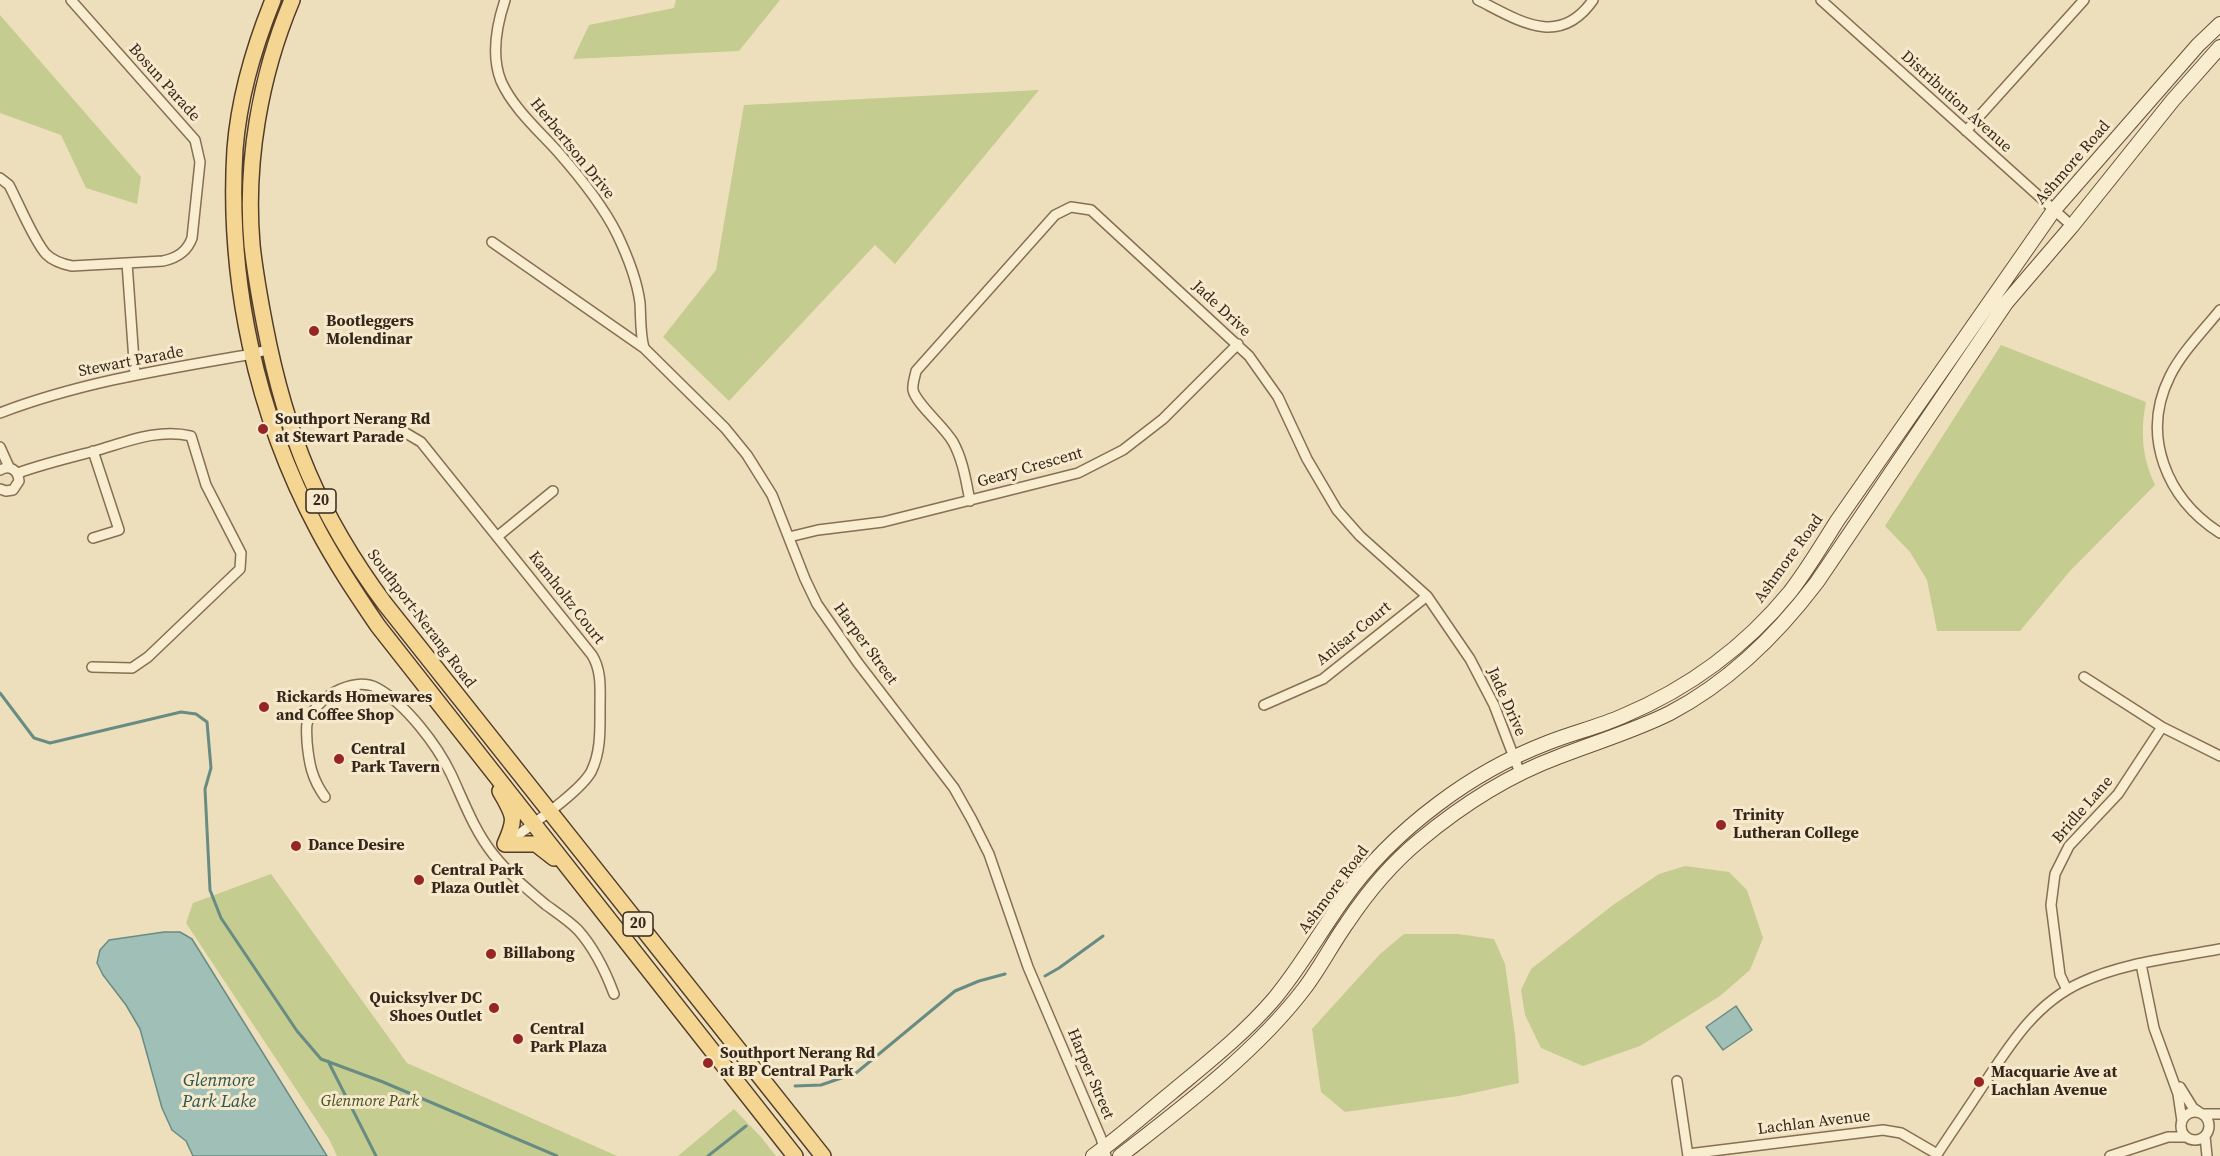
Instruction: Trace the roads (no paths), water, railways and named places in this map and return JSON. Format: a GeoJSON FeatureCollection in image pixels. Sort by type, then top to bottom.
{"type":"FeatureCollection","features":[{"type":"Feature","properties":{"kind":"main road","name":"20"},"geometry":{"type":"LineString","coordinates":[[273,0],[260,32],[243,98],[236,149],[237,257],[240,292],[252,354],[278,441],[317,529],[378,627],[795,1156]]}},
{"type":"Feature","properties":{"kind":"main road","name":"Southport-Nerang Road"},"geometry":{"type":"LineString","coordinates":[[292,0],[282,24],[266,81],[253,156],[252,245],[270,349],[285,412],[299,453],[319,498],[353,560],[409,636],[823,1156]]}},
{"type":"Feature","properties":{"kind":"main road","name":"Ashmore Road"},"geometry":{"type":"LineString","coordinates":[[1101,1154],[1224,1049],[1259,1015],[1293,975],[1357,881],[1400,836],[1463,786],[1514,758],[1546,743],[1619,718],[1666,696],[1707,670],[1754,631],[1808,567],[1844,511],[2054,210],[2198,45],[2220,24]]}},
{"type":"Feature","properties":{"kind":"main road","name":"Ashmore Road"},"geometry":{"type":"LineString","coordinates":[[1120,1156],[1161,1124],[1264,1035],[1304,989],[1348,921],[1400,858],[1460,809],[1520,773],[1619,736],[1671,712],[1724,679],[1775,633],[1817,582],[2006,303],[2072,226],[2173,100],[2220,47]]}},
{"type":"Feature","properties":{"kind":"main road"},"geometry":{"type":"LineString","coordinates":[[493,771],[513,816],[513,827],[499,849]]}},
{"type":"Feature","properties":{"kind":"main road"},"geometry":{"type":"LineString","coordinates":[[499,849],[536,844],[548,852],[560,866],[571,869]]}},
{"type":"Feature","properties":{"kind":"street","name":"Bosun Parade"},"geometry":{"type":"LineString","coordinates":[[0,178],[9,185],[42,249],[52,259],[72,266],[171,260],[182,254],[189,246],[192,238],[201,162],[195,140],[71,0]]}},
{"type":"Feature","properties":{"kind":"street","name":"Herbertson Drive"},"geometry":{"type":"LineString","coordinates":[[505,0],[497,34],[496,57],[501,80],[514,103],[583,182],[601,207],[626,255],[639,300],[640,332],[644,348]]}},
{"type":"Feature","properties":{"kind":"street"},"geometry":{"type":"LineString","coordinates":[[1478,0],[1525,24],[1542,28],[1560,25],[1574,19],[1593,0]]}},
{"type":"Feature","properties":{"kind":"street","name":"Distribution Avenue"},"geometry":{"type":"LineString","coordinates":[[1821,0],[2072,226]]}},
{"type":"Feature","properties":{"kind":"street"},"geometry":{"type":"LineString","coordinates":[[1966,131],[2084,0]]}},
{"type":"Feature","properties":{"kind":"street","name":"Jade Drive"},"geometry":{"type":"LineString","coordinates":[[970,501],[963,465],[953,441],[917,399],[912,388],[916,371],[1055,215],[1071,207],[1091,210],[1238,344],[1278,397],[1307,459],[1337,510],[1386,561],[1427,596],[1470,659],[1494,705],[1520,773]]}},
{"type":"Feature","properties":{"kind":"street","name":"Harper Street"},"geometry":{"type":"LineString","coordinates":[[492,242],[644,348],[725,428],[747,455],[772,495],[805,579],[836,634],[954,788],[972,820],[989,854],[1028,967],[1101,1154]]}},
{"type":"Feature","properties":{"kind":"street"},"geometry":{"type":"LineString","coordinates":[[127,263],[135,375]]}},
{"type":"Feature","properties":{"kind":"street"},"geometry":{"type":"LineString","coordinates":[[2220,309],[2168,379],[2159,411],[2158,431],[2164,470],[2171,484],[2192,512],[2220,533]]}},
{"type":"Feature","properties":{"kind":"street","name":"Geary Crescent"},"geometry":{"type":"LineString","coordinates":[[789,537],[818,530],[883,522],[1077,473],[1124,450],[1163,418],[1238,344]]}},
{"type":"Feature","properties":{"kind":"street","name":"Stewart Parade"},"geometry":{"type":"LineString","coordinates":[[0,413],[51,394],[270,349]]}},
{"type":"Feature","properties":{"kind":"street","name":"Kamholtz Court"},"geometry":{"type":"LineString","coordinates":[[399,429],[421,442],[592,655],[599,672],[600,743],[592,770],[573,792],[499,849]]}},
{"type":"Feature","properties":{"kind":"street"},"geometry":{"type":"LineString","coordinates":[[0,447],[4,469],[18,473],[147,436],[175,432],[191,436],[206,485],[241,553],[240,569],[148,657],[132,668],[92,667]]}},
{"type":"Feature","properties":{"kind":"street"},"geometry":{"type":"LineString","coordinates":[[93,451],[118,530],[93,538]]}},
{"type":"Feature","properties":{"kind":"street"},"geometry":{"type":"LineString","coordinates":[[0,489],[10,491],[16,487],[19,480],[18,473]]}},
{"type":"Feature","properties":{"kind":"street"},"geometry":{"type":"LineString","coordinates":[[498,536],[553,491]]}},
{"type":"Feature","properties":{"kind":"street","name":"Anisar Court"},"geometry":{"type":"LineString","coordinates":[[1264,705],[1323,679],[1427,596]]}},
{"type":"Feature","properties":{"kind":"street"},"geometry":{"type":"LineString","coordinates":[[2084,677],[2162,727],[2220,756]]}},
{"type":"Feature","properties":{"kind":"street"},"geometry":{"type":"LineString","coordinates":[[325,797],[315,784],[309,768],[306,729],[309,719],[319,706],[342,688],[362,685],[374,687],[405,711],[437,752],[451,774],[472,824],[499,849],[517,881],[579,931],[601,962],[614,994]]}},
{"type":"Feature","properties":{"kind":"street","name":"Bridle Lane"},"geometry":{"type":"LineString","coordinates":[[2067,990],[2060,975],[2051,905],[2051,888],[2055,874],[2069,846],[2118,794],[2162,727]]}},
{"type":"Feature","properties":{"kind":"street"},"geometry":{"type":"LineString","coordinates":[[1937,1155],[2020,1032],[2037,1012],[2067,990],[2096,976],[2141,964],[2220,949]]}},
{"type":"Feature","properties":{"kind":"street"},"geometry":{"type":"LineString","coordinates":[[2141,964],[2154,1028],[2180,1101],[2182,1123],[2190,1138],[2205,1156]]}},
{"type":"Feature","properties":{"kind":"street"},"geometry":{"type":"LineString","coordinates":[[2169,1069],[2187,1099],[2208,1120],[2210,1127]]}},
{"type":"Feature","properties":{"kind":"street"},"geometry":{"type":"LineString","coordinates":[[1677,1082],[1688,1155]]}},
{"type":"Feature","properties":{"kind":"street"},"geometry":{"type":"LineString","coordinates":[[2168,1137],[2191,1113],[2220,1115]]}},
{"type":"Feature","properties":{"kind":"street"},"geometry":{"type":"LineString","coordinates":[[2205,1156],[2205,1136],[2220,1115]]}},
{"type":"Feature","properties":{"kind":"street","name":"Lachlan Avenue"},"geometry":{"type":"LineString","coordinates":[[1688,1155],[1883,1130],[1901,1133],[1937,1155]]}},
{"type":"Feature","properties":{"kind":"street"},"geometry":{"type":"LineString","coordinates":[[2110,1156],[2168,1137],[2205,1136]]}},
{"type":"Feature","properties":{"kind":"water","name":"Glenmore Park Lake"},"geometry":{"type":"Polygon","coordinates":[[[180,932],[192,939],[327,1156],[193,1156],[186,1141],[172,1130],[162,1108],[140,1029],[97,963],[100,950],[109,940],[180,932]]]}},
{"type":"Feature","properties":{"kind":"water"},"geometry":{"type":"Polygon","coordinates":[[[1736,1006],[1752,1030],[1723,1050],[1706,1027],[1736,1006]]]}},
{"type":"Feature","properties":{"kind":"waterway"},"geometry":{"type":"LineString","coordinates":[[0,693],[34,738],[50,743],[181,712],[196,714],[207,722],[211,768],[205,789],[210,890],[221,918],[297,1031],[321,1059],[383,1082],[557,1156]]}},
{"type":"Feature","properties":{"kind":"waterway"},"geometry":{"type":"LineString","coordinates":[[1045,976],[1103,936]]}},
{"type":"Feature","properties":{"kind":"waterway"},"geometry":{"type":"LineString","coordinates":[[795,1086],[821,1085],[856,1073],[955,991],[1005,974]]}},
{"type":"Feature","properties":{"kind":"waterway"},"geometry":{"type":"LineString","coordinates":[[328,1061],[376,1156]]}},
{"type":"Feature","properties":{"kind":"waterway"},"geometry":{"type":"LineString","coordinates":[[708,1156],[746,1126]]}},
{"type":"Feature","properties":{"kind":"place","name":"Bootleggers Molendinar"},"geometry":{"type":"Point","coordinates":[314,331]}},
{"type":"Feature","properties":{"kind":"place","name":"Southport Nerang Rd at Stewart Parade"},"geometry":{"type":"Point","coordinates":[263,429]}},
{"type":"Feature","properties":{"kind":"place","name":"Rickards Homewares and Coffee Shop"},"geometry":{"type":"Point","coordinates":[264,707]}},
{"type":"Feature","properties":{"kind":"place","name":"Central Park Tavern"},"geometry":{"type":"Point","coordinates":[339,759]}},
{"type":"Feature","properties":{"kind":"place","name":"Trinity Lutheran College"},"geometry":{"type":"Point","coordinates":[1721,825]}},
{"type":"Feature","properties":{"kind":"place","name":"Dance Desire"},"geometry":{"type":"Point","coordinates":[296,846]}},
{"type":"Feature","properties":{"kind":"place","name":"Central Park Plaza Outlet"},"geometry":{"type":"Point","coordinates":[419,880]}},
{"type":"Feature","properties":{"kind":"place","name":"Billabong"},"geometry":{"type":"Point","coordinates":[491,954]}},
{"type":"Feature","properties":{"kind":"place","name":"Quicksylver DC Shoes Outlet"},"geometry":{"type":"Point","coordinates":[494,1008]}},
{"type":"Feature","properties":{"kind":"place","name":"Central Park Plaza"},"geometry":{"type":"Point","coordinates":[518,1039]}},
{"type":"Feature","properties":{"kind":"place","name":"Southport Nerang Rd at BP Central Park"},"geometry":{"type":"Point","coordinates":[708,1063]}},
{"type":"Feature","properties":{"kind":"place","name":"Macquarie Ave at Lachlan Avenue"},"geometry":{"type":"Point","coordinates":[1979,1082]}},
{"type":"Feature","properties":{"kind":"park label","name":"Glenmore Park"},"geometry":{"type":"Point","coordinates":[370,1102]}}]}
